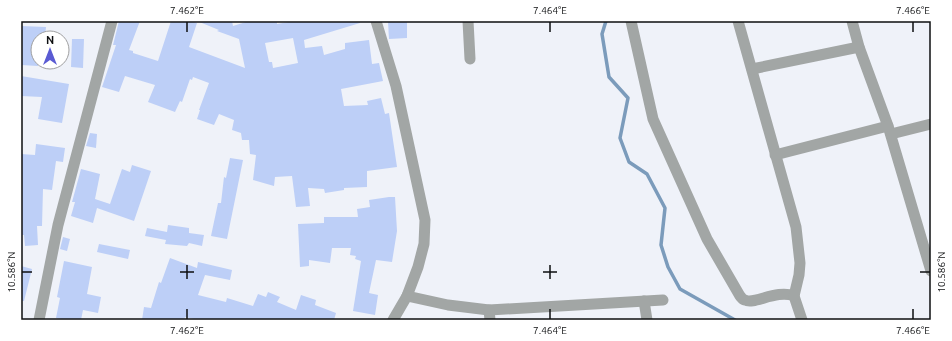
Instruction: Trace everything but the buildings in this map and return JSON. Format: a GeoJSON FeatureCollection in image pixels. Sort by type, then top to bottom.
{"type":"FeatureCollection","features":[{"type":"Feature","properties":{"kind":"street"},"geometry":{"type":"LineString","coordinates":[[39,320],[58,225],[112,21]]}},
{"type":"Feature","properties":{"kind":"street"},"geometry":{"type":"LineString","coordinates":[[376,21],[396,86],[425,220],[424,244],[418,267],[406,296],[393,320]]}},
{"type":"Feature","properties":{"kind":"street"},"geometry":{"type":"LineString","coordinates":[[468,21],[470,59]]}},
{"type":"Feature","properties":{"kind":"street"},"geometry":{"type":"LineString","coordinates":[[631,21],[654,119],[707,239],[740,296],[746,301],[751,301],[772,295],[787,293],[794,296]]}},
{"type":"Feature","properties":{"kind":"street"},"geometry":{"type":"LineString","coordinates":[[738,21],[796,227],[800,263],[794,296],[802,320]]}},
{"type":"Feature","properties":{"kind":"street"},"geometry":{"type":"LineString","coordinates":[[852,21],[859,47],[890,130],[931,271]]}},
{"type":"Feature","properties":{"kind":"street"},"geometry":{"type":"LineString","coordinates":[[752,69],[859,47]]}},
{"type":"Feature","properties":{"kind":"street"},"geometry":{"type":"LineString","coordinates":[[775,155],[890,130],[931,124]]}},
{"type":"Feature","properties":{"kind":"street"},"geometry":{"type":"LineString","coordinates":[[406,296],[490,315],[663,300]]}},
{"type":"Feature","properties":{"kind":"street"},"geometry":{"type":"LineString","coordinates":[[644,301],[647,320]]}},
{"type":"Feature","properties":{"kind":"waterway"},"geometry":{"type":"LineString","coordinates":[[606,21],[602,34],[609,77],[628,98],[620,138],[629,162],[647,174],[665,208],[661,245],[668,267],[680,289],[735,320]]}}]}
